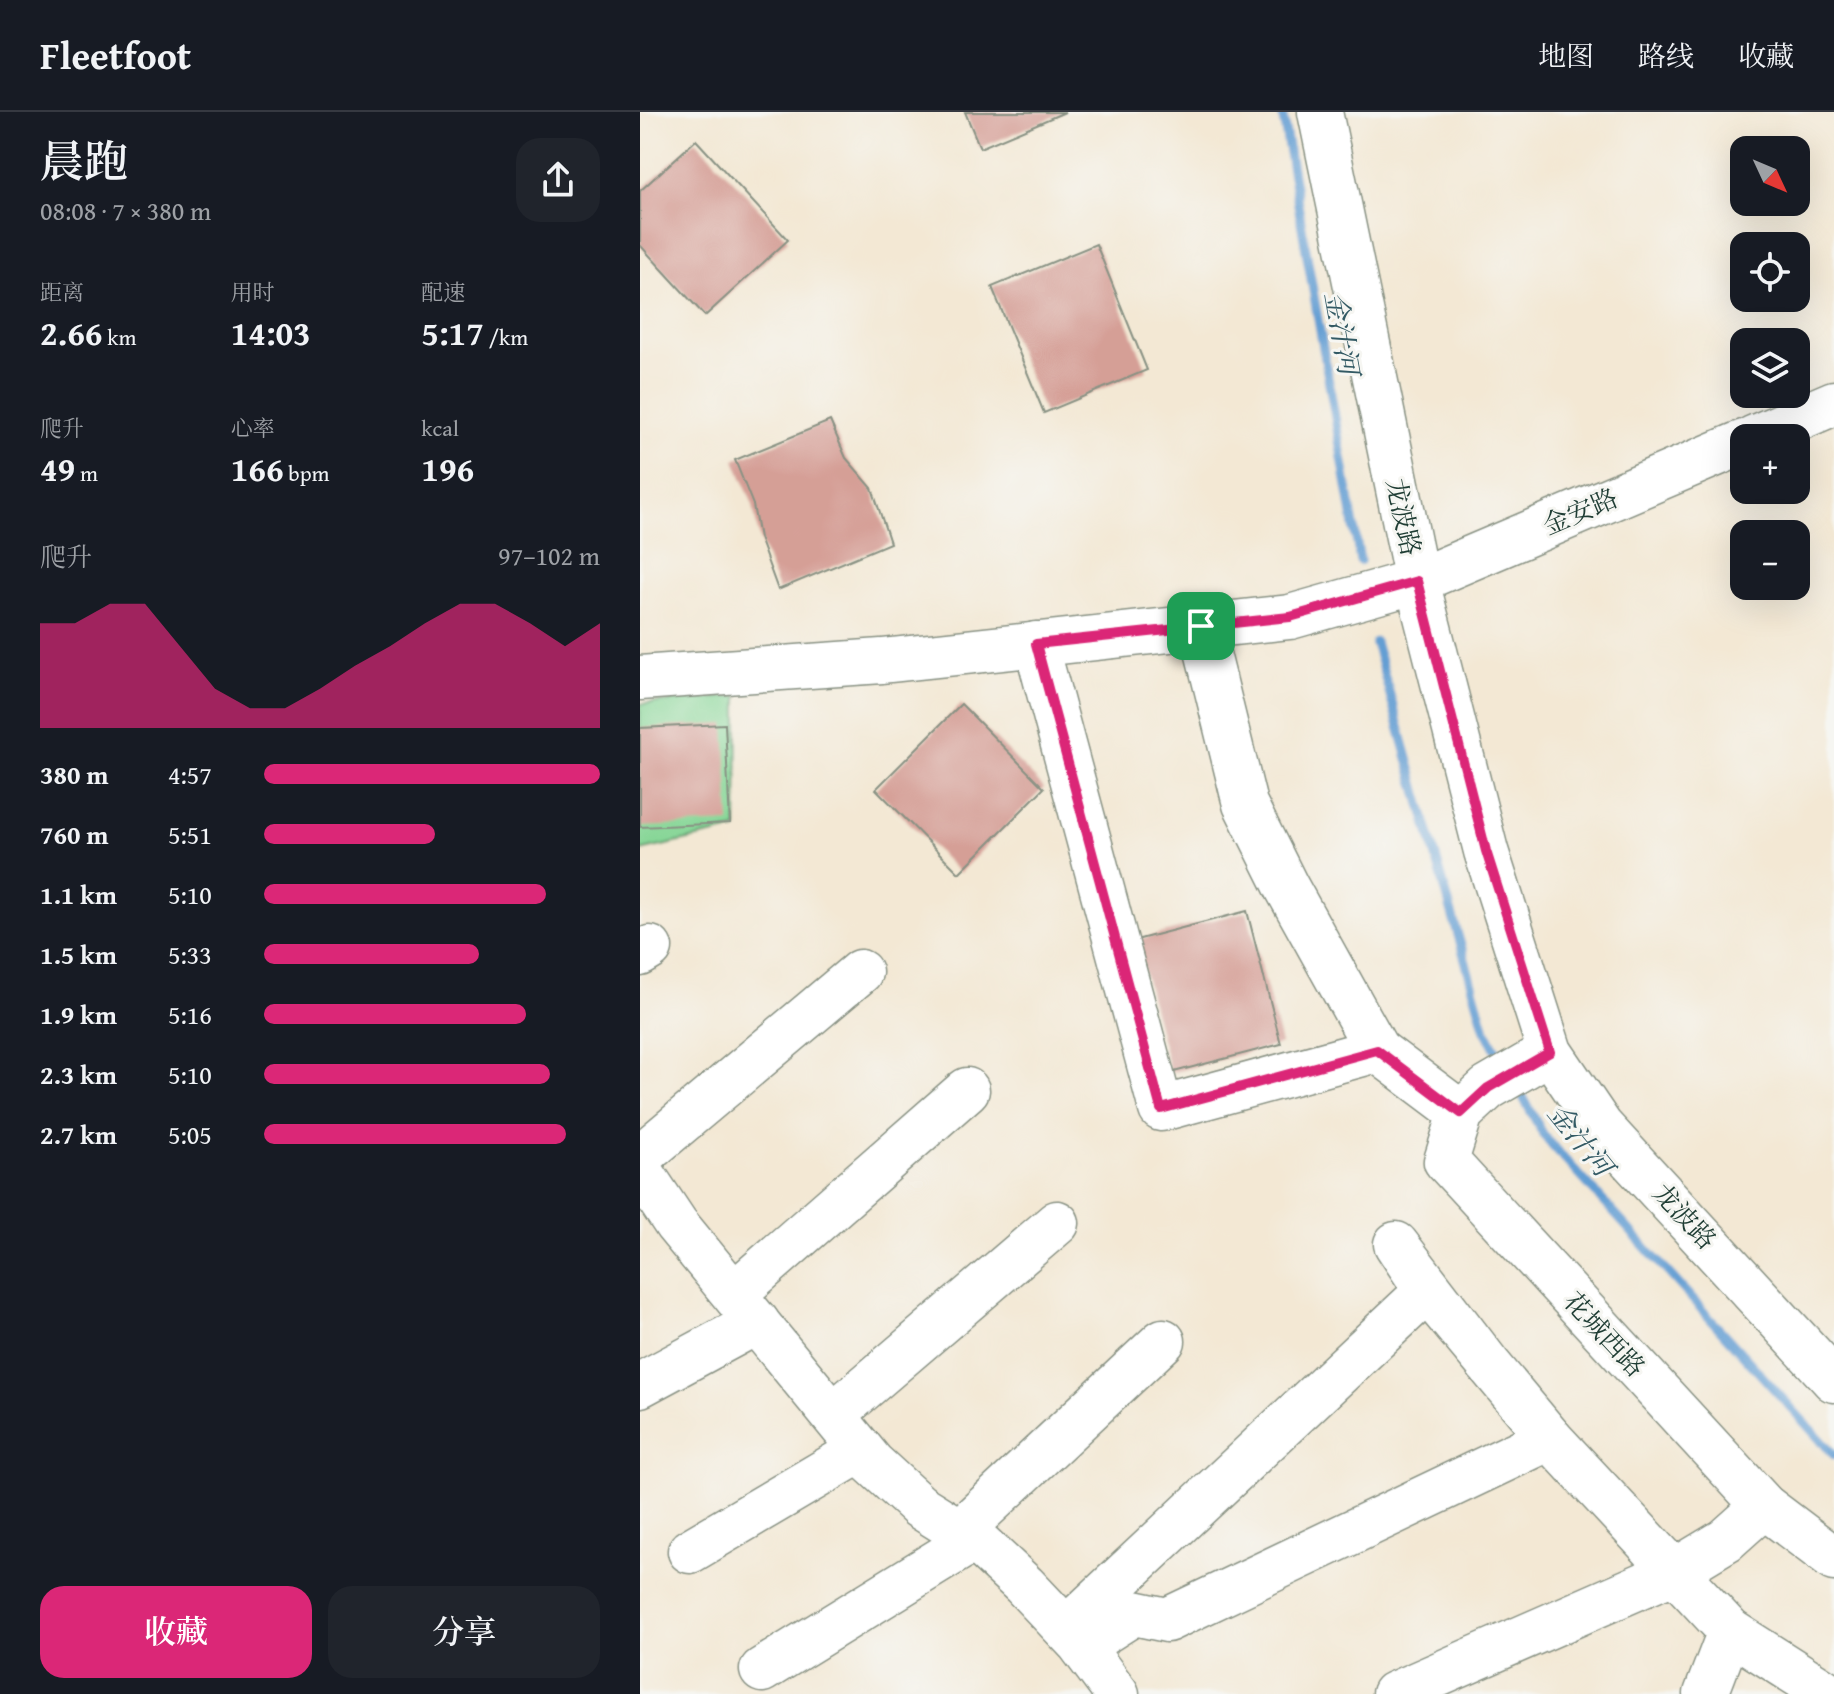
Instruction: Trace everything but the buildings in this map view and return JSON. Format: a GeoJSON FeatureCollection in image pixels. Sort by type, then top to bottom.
{"type":"FeatureCollection","features":[{"type":"Feature","properties":{"kind":"street","name":"龙波路"},"geometry":{"type":"LineString","coordinates":[[1320,112],[1417,581],[1486,851],[1550,1052],[1601,1127],[1834,1380]]}},
{"type":"Feature","properties":{"kind":"street"},"geometry":{"type":"LineString","coordinates":[[1785,424],[1834,403]]}},
{"type":"Feature","properties":{"kind":"street","name":"金安路"},"geometry":{"type":"LineString","coordinates":[[640,678],[882,661],[1290,617],[1417,581],[1730,448]]}},
{"type":"Feature","properties":{"kind":"street"},"geometry":{"type":"LineString","coordinates":[[1201,626],[1245,804],[1287,888],[1377,1050],[1474,1100],[1550,1052]]}},
{"type":"Feature","properties":{"kind":"street"},"geometry":{"type":"LineString","coordinates":[[1036,644],[1161,1109],[1377,1050]]}},
{"type":"Feature","properties":{"kind":"street"},"geometry":{"type":"LineString","coordinates":[[860,972],[644,1181],[861,1450],[919,1506],[966,1536],[1074,1638],[1117,1694]]}},
{"type":"Feature","properties":{"kind":"street"},"geometry":{"type":"LineString","coordinates":[[640,1385],[745,1308],[967,1090]]}},
{"type":"Feature","properties":{"kind":"street","name":"花城西路"},"geometry":{"type":"LineString","coordinates":[[1474,1100],[1446,1161],[1764,1506],[1834,1559]]}},
{"type":"Feature","properties":{"kind":"street"},"geometry":{"type":"LineString","coordinates":[[834,1414],[1057,1223]]}},
{"type":"Feature","properties":{"kind":"street"},"geometry":{"type":"LineString","coordinates":[[1074,1638],[1427,1291],[1550,1438],[1730,1631],[1829,1694]]}},
{"type":"Feature","properties":{"kind":"street"},"geometry":{"type":"LineString","coordinates":[[762,1670],[966,1536],[1163,1341]]}},
{"type":"Feature","properties":{"kind":"street"},"geometry":{"type":"LineString","coordinates":[[1074,1638],[1134,1613],[1167,1620],[1550,1438]]}},
{"type":"Feature","properties":{"kind":"street"},"geometry":{"type":"LineString","coordinates":[[690,1551],[861,1450]]}},
{"type":"Feature","properties":{"kind":"street"},"geometry":{"type":"LineString","coordinates":[[1394,1694],[1673,1572],[1726,1540],[1764,1506]]}},
{"type":"Feature","properties":{"kind":"street"},"geometry":{"type":"LineString","coordinates":[[1706,1694],[1730,1631]]}},
{"type":"Feature","properties":{"kind":"green space"},"geometry":{"type":"Polygon","coordinates":[[[738,696],[737,829],[640,851],[640,704],[738,696]]]}},
{"type":"Feature","properties":{"kind":"waterway","name":"金汁河"},"geometry":{"type":"LineString","coordinates":[[1282,112],[1360,561]]}},
{"type":"Feature","properties":{"kind":"waterway","name":"金汁河"},"geometry":{"type":"LineString","coordinates":[[1375,642],[1485,1030],[1505,1066]]}},
{"type":"Feature","properties":{"kind":"waterway","name":"金汁河"},"geometry":{"type":"LineString","coordinates":[[1517,1086],[1544,1136],[1834,1455]]}},
{"type":"Feature","properties":{"kind":"route"},"geometry":{"type":"LineString","coordinates":[[1417,581],[1486,851],[1550,1052],[1488,1088],[1461,1113],[1377,1050],[1161,1109],[1036,644],[1201,626],[1290,617],[1417,581]]}}]}
